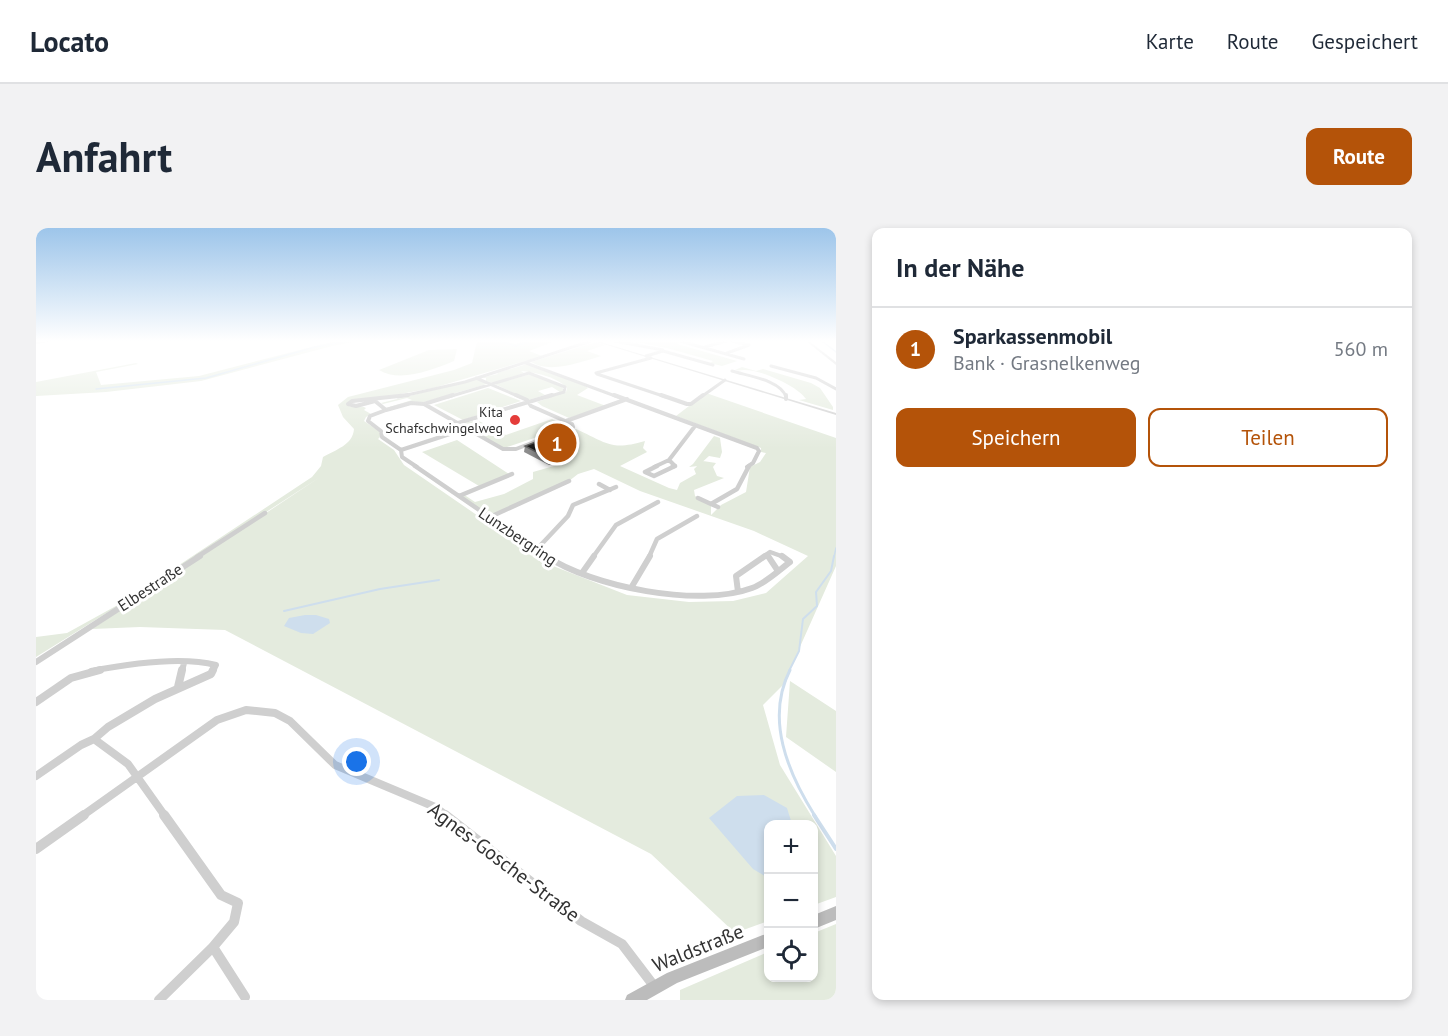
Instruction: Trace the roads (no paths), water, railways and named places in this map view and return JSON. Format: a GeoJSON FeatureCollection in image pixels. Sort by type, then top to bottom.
{"type":"FeatureCollection","features":[{"type":"Feature","properties":{"kind":"main road"},"geometry":{"type":"LineString","coordinates":[[818,920],[836,913]]}},
{"type":"Feature","properties":{"kind":"main road","name":"Waldstraße"},"geometry":{"type":"LineString","coordinates":[[644,995],[764,942]]}},
{"type":"Feature","properties":{"kind":"street"},"geometry":{"type":"LineString","coordinates":[[479,377],[375,401],[356,406],[348,404],[352,401],[375,401],[386,410],[411,403],[424,404],[515,377]]}},
{"type":"Feature","properties":{"kind":"street"},"geometry":{"type":"LineString","coordinates":[[458,423],[566,389],[560,384],[540,377]]}},
{"type":"Feature","properties":{"kind":"street"},"geometry":{"type":"LineString","coordinates":[[565,377],[752,446],[759,451],[753,463],[747,467],[737,489],[711,504]]}},
{"type":"Feature","properties":{"kind":"street"},"geometry":{"type":"LineString","coordinates":[[607,377],[676,402],[691,404],[725,380]]}},
{"type":"Feature","properties":{"kind":"street"},"geometry":{"type":"LineString","coordinates":[[715,377],[836,414]]}},
{"type":"Feature","properties":{"kind":"street"},"geometry":{"type":"LineString","coordinates":[[749,377],[778,387],[786,394],[786,399]]}},
{"type":"Feature","properties":{"kind":"street"},"geometry":{"type":"LineString","coordinates":[[812,377],[836,389]]}},
{"type":"Feature","properties":{"kind":"street"},"geometry":{"type":"LineString","coordinates":[[424,404],[502,449],[516,449],[573,427],[531,406],[529,402],[476,378]]}},
{"type":"Feature","properties":{"kind":"street"},"geometry":{"type":"LineString","coordinates":[[566,422],[627,399]]}},
{"type":"Feature","properties":{"kind":"street","name":"Lunzbergring"},"geometry":{"type":"LineString","coordinates":[[386,410],[370,416],[368,421],[381,430],[382,437],[401,450],[402,457],[554,561],[582,573],[631,588],[695,596],[738,592],[753,588],[778,571]]}},
{"type":"Feature","properties":{"kind":"street"},"geometry":{"type":"LineString","coordinates":[[669,460],[675,466],[654,476],[645,472],[669,460],[695,426]]}},
{"type":"Feature","properties":{"kind":"street"},"geometry":{"type":"LineString","coordinates":[[401,450],[465,429]]}},
{"type":"Feature","properties":{"kind":"street"},"geometry":{"type":"LineString","coordinates":[[459,496],[512,474]]}},
{"type":"Feature","properties":{"kind":"street"},"geometry":{"type":"LineString","coordinates":[[490,517],[569,481]]}},
{"type":"Feature","properties":{"kind":"street"},"geometry":{"type":"LineString","coordinates":[[599,484],[610,490]]}},
{"type":"Feature","properties":{"kind":"street"},"geometry":{"type":"LineString","coordinates":[[537,549],[568,516],[573,505],[616,487]]}},
{"type":"Feature","properties":{"kind":"street"},"geometry":{"type":"LineString","coordinates":[[698,498],[718,507]]}},
{"type":"Feature","properties":{"kind":"street"},"geometry":{"type":"LineString","coordinates":[[582,573],[616,525],[658,502]]}},
{"type":"Feature","properties":{"kind":"street","name":"Elbestraße"},"geometry":{"type":"LineString","coordinates":[[36,663],[265,513]]}},
{"type":"Feature","properties":{"kind":"street"},"geometry":{"type":"LineString","coordinates":[[631,588],[653,551],[657,539],[697,516]]}},
{"type":"Feature","properties":{"kind":"street"},"geometry":{"type":"LineString","coordinates":[[738,592],[736,576],[767,554],[774,552],[780,554],[790,562],[778,571],[767,554]]}},
{"type":"Feature","properties":{"kind":"street"},"geometry":{"type":"LineString","coordinates":[[177,687],[184,663]]}},
{"type":"Feature","properties":{"kind":"street"},"geometry":{"type":"LineString","coordinates":[[36,702],[84,673],[124,667],[184,663],[214,663],[216,668],[211,674],[177,687],[108,727],[94,739],[81,745],[36,776]]}},
{"type":"Feature","properties":{"kind":"street","name":"Agnes-Gosche-Straße"},"geometry":{"type":"LineString","coordinates":[[36,849],[227,715],[255,710],[275,712],[290,721],[335,765],[423,800],[581,921],[622,944],[632,953],[644,995]]}},
{"type":"Feature","properties":{"kind":"street"},"geometry":{"type":"LineString","coordinates":[[94,739],[129,764],[221,895],[238,903],[234,922],[213,947],[159,1000]]}},
{"type":"Feature","properties":{"kind":"street"},"geometry":{"type":"LineString","coordinates":[[213,947],[245,997]]}},
{"type":"Feature","properties":{"kind":"water"},"geometry":{"type":"Polygon","coordinates":[[[316,615],[329,619],[330,623],[313,634],[301,633],[284,626],[289,618],[316,615]]]}},
{"type":"Feature","properties":{"kind":"water"},"geometry":{"type":"Polygon","coordinates":[[[764,795],[787,808],[791,820],[764,820],[764,876],[753,869],[709,818],[737,796],[764,795]]]}},
{"type":"Feature","properties":{"kind":"waterway"},"geometry":{"type":"LineString","coordinates":[[96,389],[209,377]]}},
{"type":"Feature","properties":{"kind":"waterway"},"geometry":{"type":"LineString","coordinates":[[834,557],[836,548]]}},
{"type":"Feature","properties":{"kind":"waterway"},"geometry":{"type":"LineString","coordinates":[[789,671],[799,651],[803,619],[817,606],[816,592],[831,571],[834,556]]}},
{"type":"Feature","properties":{"kind":"waterway"},"geometry":{"type":"LineString","coordinates":[[284,611],[380,589],[439,580]]}},
{"type":"Feature","properties":{"kind":"waterway"},"geometry":{"type":"LineString","coordinates":[[790,670],[783,689],[780,707],[783,745],[796,782],[815,816]]}},
{"type":"Feature","properties":{"kind":"waterway"},"geometry":{"type":"LineString","coordinates":[[814,815],[836,849]]}},
{"type":"Feature","properties":{"kind":"place","name":"Kita Schafschwingelweg"},"geometry":{"type":"Point","coordinates":[515,420]}},
{"type":"Feature","properties":{"kind":"place","name":"Sparkassenmobil"},"geometry":{"type":"Point","coordinates":[557,443]}}]}
